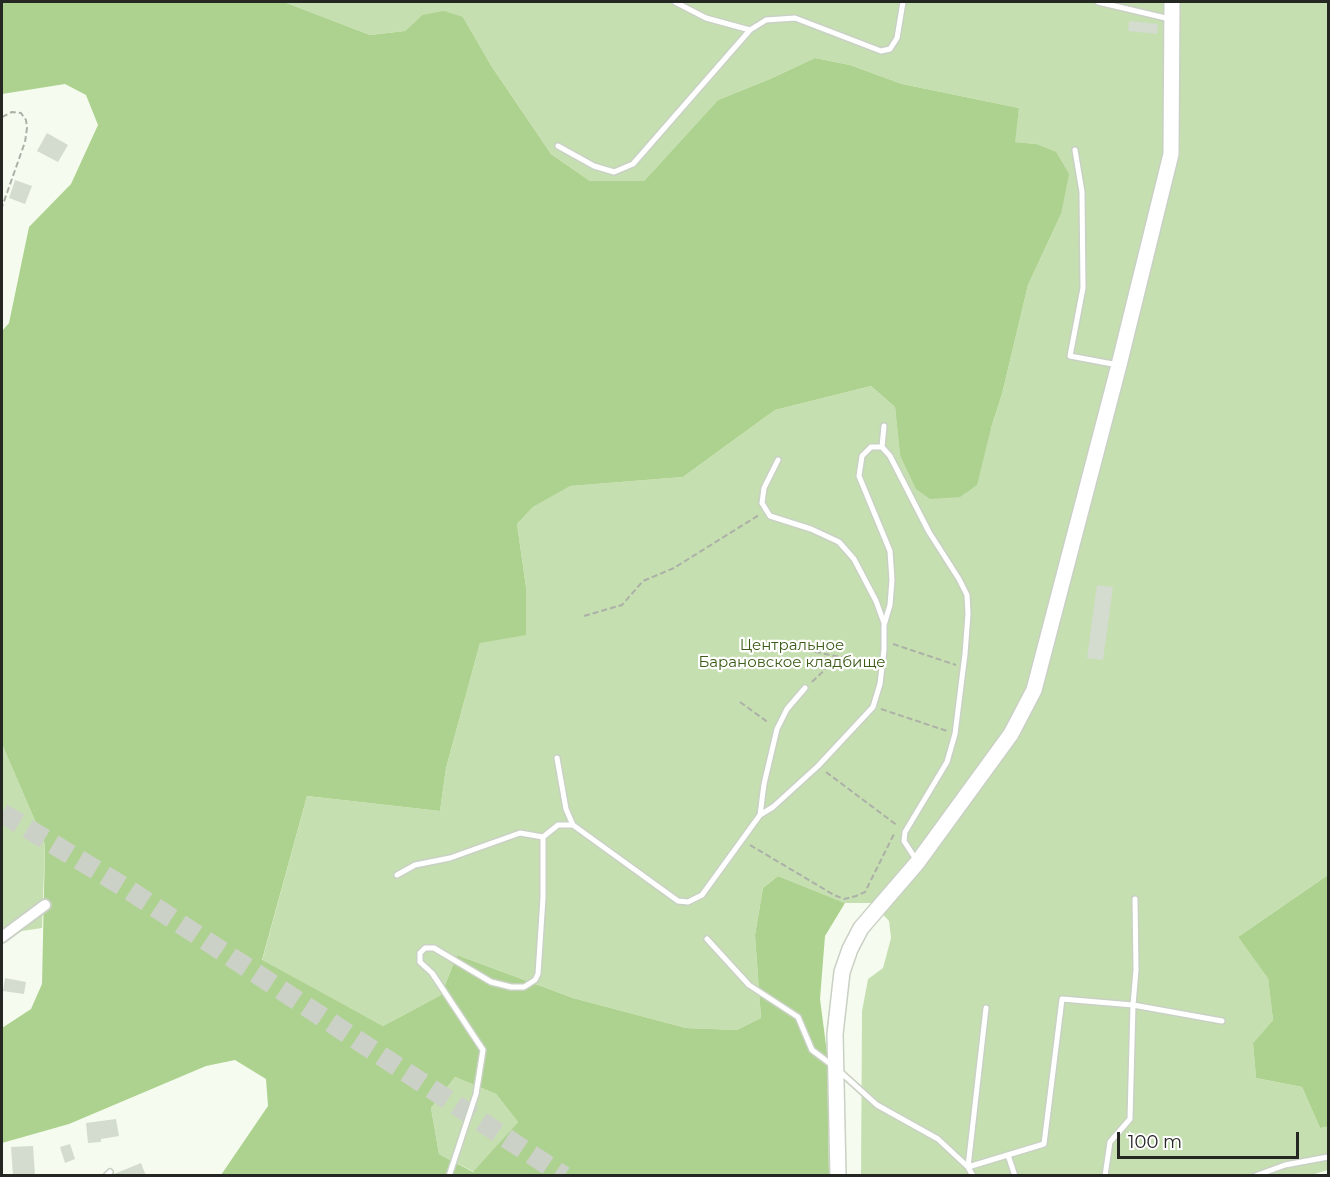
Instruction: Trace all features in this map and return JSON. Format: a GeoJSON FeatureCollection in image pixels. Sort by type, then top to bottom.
{"type":"FeatureCollection","features":[{"type":"Feature","properties":{"kind":"street"},"geometry":{"type":"LineString","coordinates":[[838,1176],[835,1034],[842,972],[850,949],[861,928],[918,862],[1011,734],[1032,695],[1065,577],[1171,154],[1172,2]]}},
{"type":"Feature","properties":{"kind":"street"},"geometry":{"type":"LineString","coordinates":[[2,937],[45,905]]}},
{"type":"Feature","properties":{"kind":"lane"},"geometry":{"type":"LineString","coordinates":[[675,2],[706,18],[750,30]]}},
{"type":"Feature","properties":{"kind":"lane"},"geometry":{"type":"LineString","coordinates":[[558,146],[594,166],[614,172],[633,164],[750,30],[766,20],[795,18],[881,51],[890,49],[897,39],[903,2]]}},
{"type":"Feature","properties":{"kind":"lane"},"geometry":{"type":"LineString","coordinates":[[1098,2],[1171,20]]}},
{"type":"Feature","properties":{"kind":"lane"},"geometry":{"type":"LineString","coordinates":[[1075,150],[1082,192],[1083,288],[1070,356],[1119,365]]}},
{"type":"Feature","properties":{"kind":"lane"},"geometry":{"type":"LineString","coordinates":[[884,426],[882,447],[890,456],[929,532],[967,595],[968,614],[955,734],[947,762],[905,832],[904,841],[918,862]]}},
{"type":"Feature","properties":{"kind":"lane"},"geometry":{"type":"LineString","coordinates":[[882,447],[871,447],[862,456],[859,476],[890,551],[892,580],[890,605],[884,625]]}},
{"type":"Feature","properties":{"kind":"lane"},"geometry":{"type":"LineString","coordinates":[[759,814],[773,807],[819,766],[873,707],[880,684],[885,641],[884,625],[876,601],[854,559],[838,542],[770,516],[766,511],[762,502],[764,488],[778,460]]}},
{"type":"Feature","properties":{"kind":"lane"},"geometry":{"type":"LineString","coordinates":[[557,758],[566,809],[573,825],[678,901],[688,902],[702,895],[759,814],[777,729],[787,709],[805,688]]}},
{"type":"Feature","properties":{"kind":"lane"},"geometry":{"type":"LineString","coordinates":[[397,875],[415,865],[450,858],[520,833],[543,837],[558,825],[573,825]]}},
{"type":"Feature","properties":{"kind":"lane"},"geometry":{"type":"LineString","coordinates":[[449,1176],[476,1094],[483,1050],[432,974],[420,962],[420,952],[425,948],[434,948],[490,982],[511,987],[524,987],[535,980],[538,974],[543,898],[543,837]]}},
{"type":"Feature","properties":{"kind":"lane"},"geometry":{"type":"LineString","coordinates":[[1105,1176],[1110,1142],[1130,1119],[1136,970],[1135,899]]}},
{"type":"Feature","properties":{"kind":"lane"},"geometry":{"type":"LineString","coordinates":[[707,939],[749,985],[798,1017],[812,1050],[878,1105],[938,1139],[968,1167],[973,1176]]}},
{"type":"Feature","properties":{"kind":"lane"},"geometry":{"type":"LineString","coordinates":[[968,1167],[1044,1144],[1062,999],[1133,1005],[1222,1021]]}},
{"type":"Feature","properties":{"kind":"lane"},"geometry":{"type":"LineString","coordinates":[[968,1167],[986,1008]]}},
{"type":"Feature","properties":{"kind":"lane"},"geometry":{"type":"LineString","coordinates":[[1008,1155],[1015,1176]]}},
{"type":"Feature","properties":{"kind":"lane"},"geometry":{"type":"LineString","coordinates":[[1255,1176],[1285,1165],[1329,1157]]}},
{"type":"Feature","properties":{"kind":"path"},"geometry":{"type":"LineString","coordinates":[[2,117],[12,112],[21,113],[26,120],[27,128],[25,142],[2,207]]}},
{"type":"Feature","properties":{"kind":"path"},"geometry":{"type":"LineString","coordinates":[[584,616],[622,605],[643,581],[674,568],[766,511]]}},
{"type":"Feature","properties":{"kind":"path"},"geometry":{"type":"LineString","coordinates":[[762,641],[882,666]]}},
{"type":"Feature","properties":{"kind":"path"},"geometry":{"type":"LineString","coordinates":[[885,641],[963,668]]}},
{"type":"Feature","properties":{"kind":"path"},"geometry":{"type":"LineString","coordinates":[[805,688],[838,657]]}},
{"type":"Feature","properties":{"kind":"path"},"geometry":{"type":"LineString","coordinates":[[740,702],[777,729]]}},
{"type":"Feature","properties":{"kind":"path"},"geometry":{"type":"LineString","coordinates":[[873,707],[955,734]]}},
{"type":"Feature","properties":{"kind":"path"},"geometry":{"type":"LineString","coordinates":[[819,766],[905,832]]}},
{"type":"Feature","properties":{"kind":"path"},"geometry":{"type":"LineString","coordinates":[[740,839],[844,899],[865,892],[898,826]]}},
{"type":"Feature","properties":{"kind":"green space"},"geometry":{"type":"Polygon","coordinates":[[[2,2],[284,2],[370,35],[405,31],[422,15],[444,11],[463,17],[492,67],[551,154],[590,181],[644,181],[718,100],[815,58],[850,65],[902,84],[1019,108],[1015,142],[1036,144],[1056,152],[1069,174],[1061,214],[1028,285],[977,485],[960,497],[930,499],[916,489],[900,455],[895,407],[871,386],[775,410],[683,477],[570,486],[533,507],[517,524],[526,587],[526,635],[480,643],[446,768],[440,811],[307,796],[262,960],[383,1026],[441,995],[457,955],[573,998],[686,1028],[737,1030],[761,1018],[755,935],[763,888],[778,876],[845,903],[825,936],[820,999],[827,1053],[829,1175],[221,1175],[268,1106],[266,1079],[235,1060],[206,1066],[69,1124],[2,1143],[2,1028],[31,1009],[42,984],[45,844],[2,744],[2,331],[9,323],[29,227],[71,184],[98,125],[86,95],[65,84],[2,94],[2,2]],[[455,1077],[431,1108],[439,1154],[473,1172],[518,1122],[496,1094],[455,1077]]]}},
{"type":"Feature","properties":{"kind":"green space","name":"Центральное Барановское кладбище"},"geometry":{"type":"Polygon","coordinates":[[[284,2],[1328,2],[1328,875],[1238,937],[1268,977],[1273,1020],[1253,1043],[1256,1078],[1302,1087],[1320,1128],[1328,1127],[1328,1170],[1308,1176],[861,1175],[862,1011],[868,979],[883,968],[891,938],[889,921],[872,903],[845,903],[778,876],[763,888],[755,935],[761,1018],[737,1030],[686,1028],[573,998],[457,955],[441,995],[383,1026],[262,961],[307,796],[440,811],[446,768],[480,643],[526,587],[517,524],[533,507],[569,486],[683,477],[775,410],[871,386],[895,407],[900,454],[991,428],[1002,394],[1028,285],[1061,214],[1036,144],[1014,142],[1019,108],[902,84],[850,65],[815,58],[718,100],[644,181],[590,181],[551,154],[492,67],[463,17],[422,15],[405,31],[370,35],[284,2]]]}},
{"type":"Feature","properties":{"kind":"green space"},"geometry":{"type":"Polygon","coordinates":[[[2,744],[45,844],[42,928],[2,934],[2,744]]]}},
{"type":"Feature","properties":{"kind":"green space"},"geometry":{"type":"Polygon","coordinates":[[[1328,875],[1328,1127],[1320,1128],[1302,1087],[1256,1078],[1253,1043],[1273,1020],[1268,978],[1238,937],[1328,875]]]}},
{"type":"Feature","properties":{"kind":"green space"},"geometry":{"type":"Polygon","coordinates":[[[455,1077],[496,1094],[518,1122],[474,1172],[439,1154],[431,1108],[455,1077]]]}},
{"type":"Feature","properties":{"kind":"building"},"geometry":{"type":"Polygon","coordinates":[[[1129,21],[1158,24],[1157,34],[1128,31],[1129,21]]]}},
{"type":"Feature","properties":{"kind":"building"},"geometry":{"type":"Polygon","coordinates":[[[47,133],[68,145],[58,162],[37,151],[47,133]]]}},
{"type":"Feature","properties":{"kind":"building"},"geometry":{"type":"Polygon","coordinates":[[[15,180],[32,186],[25,204],[9,198],[15,180]]]}},
{"type":"Feature","properties":{"kind":"building"},"geometry":{"type":"Polygon","coordinates":[[[1097,585],[1113,587],[1103,660],[1087,658],[1097,585]]]}},
{"type":"Feature","properties":{"kind":"building"},"geometry":{"type":"Polygon","coordinates":[[[5,978],[26,982],[24,994],[3,991],[5,978]]]}},
{"type":"Feature","properties":{"kind":"building"},"geometry":{"type":"Polygon","coordinates":[[[116,1119],[119,1136],[101,1139],[101,1142],[88,1143],[86,1123],[116,1119]]]}},
{"type":"Feature","properties":{"kind":"building"},"geometry":{"type":"Polygon","coordinates":[[[70,1144],[75,1159],[65,1163],[60,1147],[70,1144]]]}},
{"type":"Feature","properties":{"kind":"building"},"geometry":{"type":"Polygon","coordinates":[[[33,1146],[35,1176],[13,1176],[11,1147],[33,1146]]]}},
{"type":"Feature","properties":{"kind":"building"},"geometry":{"type":"Polygon","coordinates":[[[141,1163],[146,1176],[113,1176],[114,1174],[141,1163]]]}},
{"type":"Feature","properties":{"kind":"tunnel"},"geometry":{"type":"LineString","coordinates":[[2,813],[129,890],[564,1176]]}}]}
